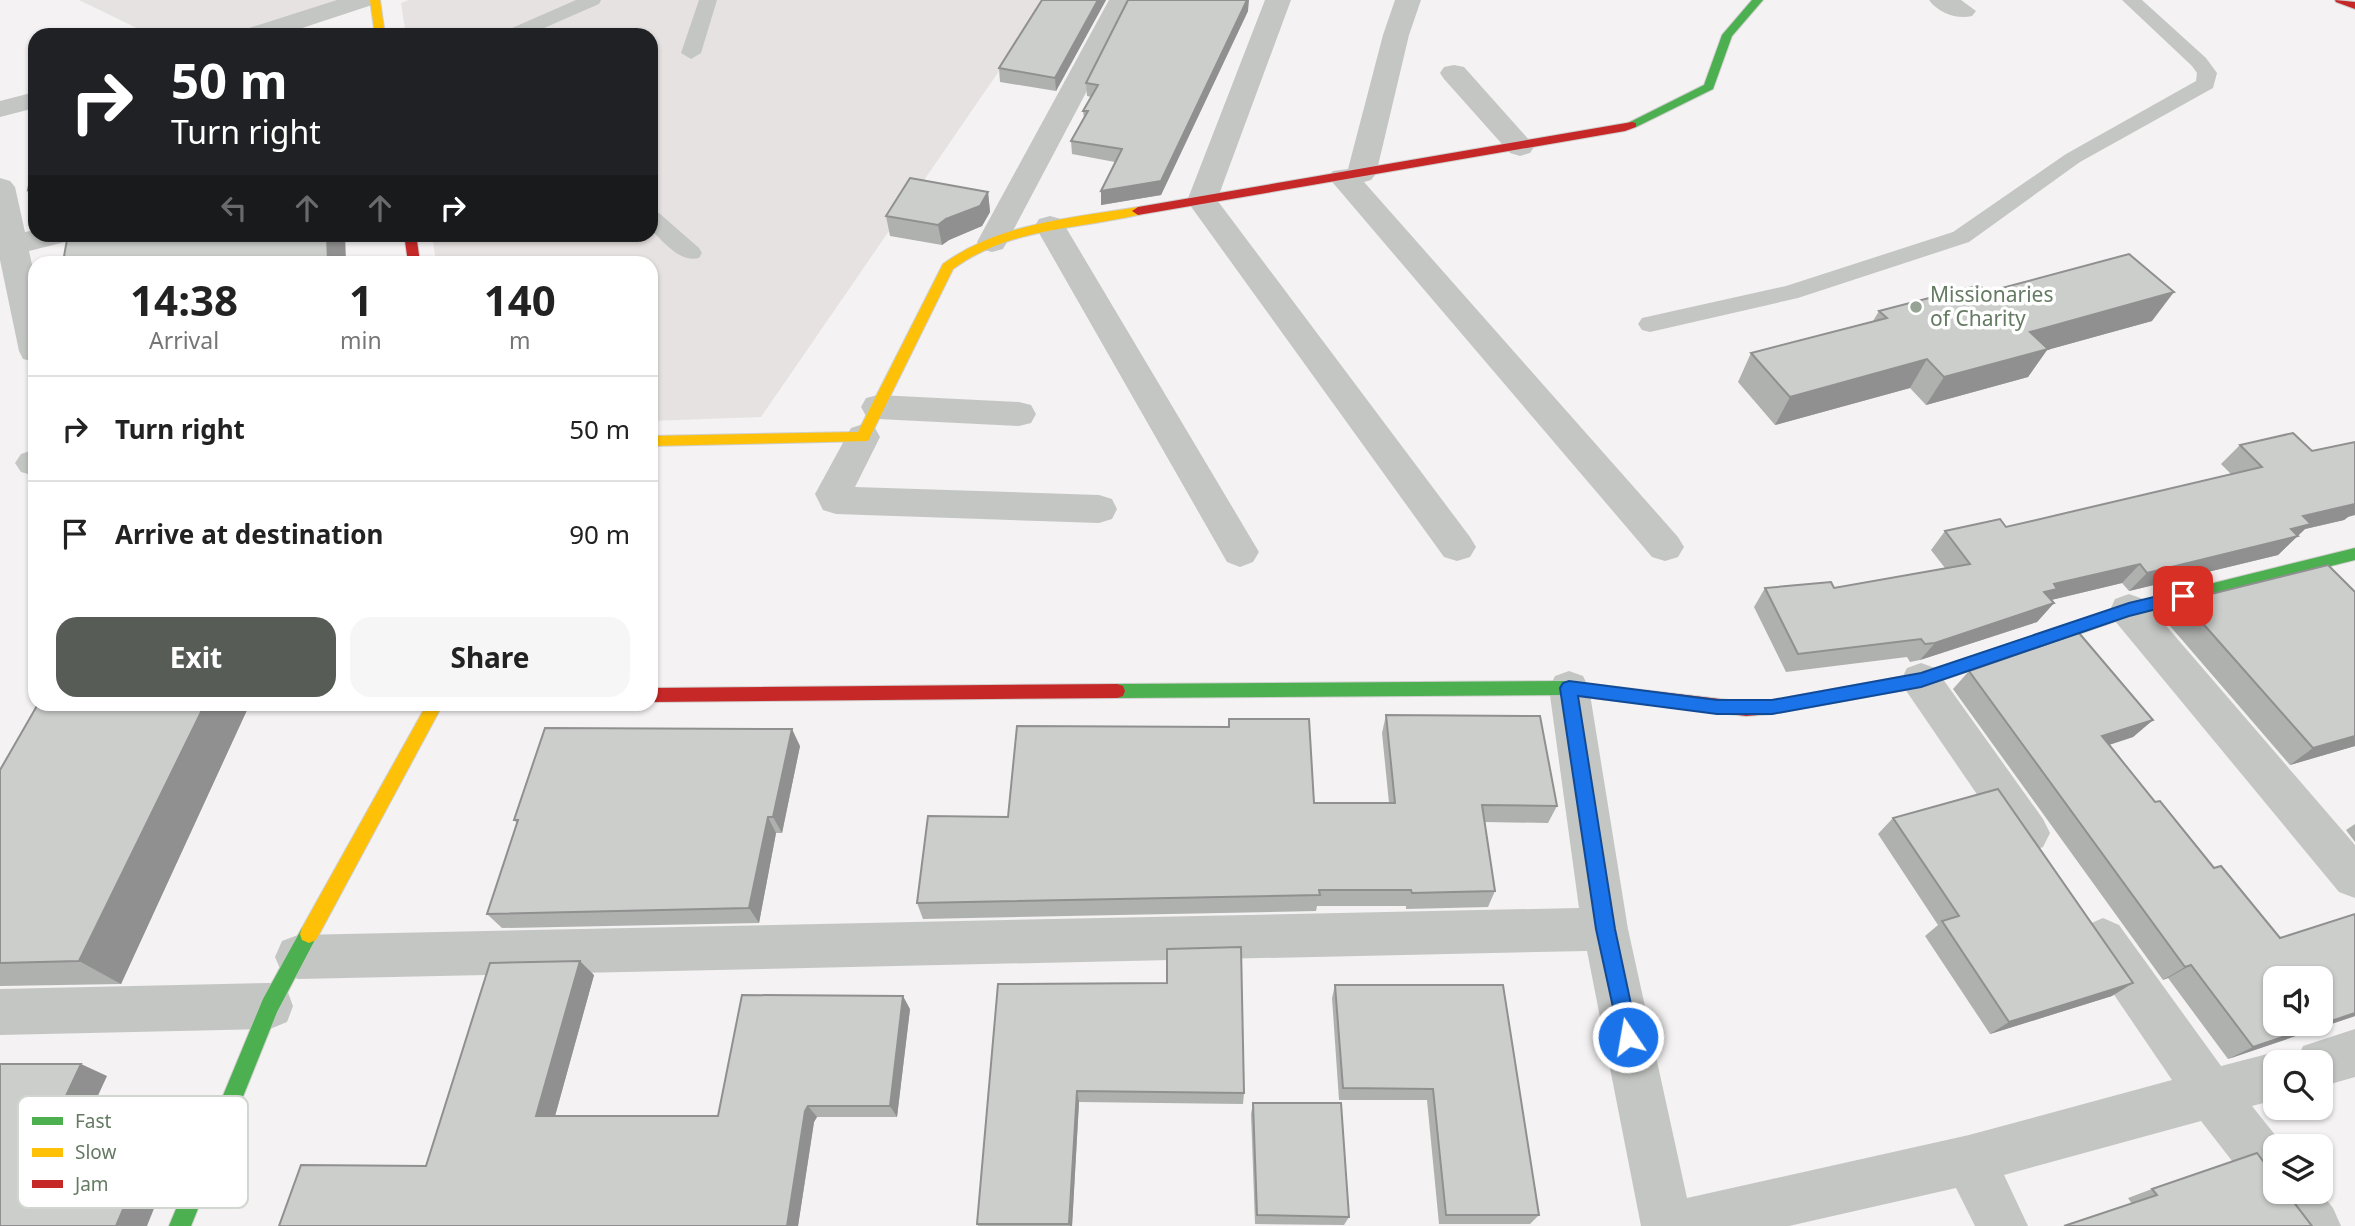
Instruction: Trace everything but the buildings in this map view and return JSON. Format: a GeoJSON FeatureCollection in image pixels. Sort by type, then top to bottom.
{"type":"FeatureCollection","features":[{"type":"Feature","properties":{"kind":"street"},"geometry":{"type":"LineString","coordinates":[[277,28],[363,0]]}},
{"type":"Feature","properties":{"kind":"street"},"geometry":{"type":"LineString","coordinates":[[374,0],[379,28]]}},
{"type":"Feature","properties":{"kind":"street"},"geometry":{"type":"LineString","coordinates":[[992,242],[1122,0]]}},
{"type":"Feature","properties":{"kind":"street"},"geometry":{"type":"LineString","coordinates":[[1202,201],[1278,0]]}},
{"type":"Feature","properties":{"kind":"street"},"geometry":{"type":"LineString","coordinates":[[1352,175],[1408,0]]}},
{"type":"Feature","properties":{"kind":"street"},"geometry":{"type":"LineString","coordinates":[[1099,509],[836,500],[833,494],[948,267],[963,253],[1050,226],[1625,128],[1709,87],[1727,36],[1758,0]]}},
{"type":"Feature","properties":{"kind":"street"},"geometry":{"type":"LineString","coordinates":[[2340,0],[2355,6]]}},
{"type":"Feature","properties":{"kind":"street"},"geometry":{"type":"LineString","coordinates":[[1454,73],[1520,147]]}},
{"type":"Feature","properties":{"kind":"street"},"geometry":{"type":"LineString","coordinates":[[0,109],[28,102]]}},
{"type":"Feature","properties":{"kind":"street"},"geometry":{"type":"LineString","coordinates":[[1352,175],[1665,547]]}},
{"type":"Feature","properties":{"kind":"street"},"geometry":{"type":"LineString","coordinates":[[0,187],[28,319]]}},
{"type":"Feature","properties":{"kind":"street"},"geometry":{"type":"LineString","coordinates":[[1202,201],[1457,547]]}},
{"type":"Feature","properties":{"kind":"street"},"geometry":{"type":"LineString","coordinates":[[1050,226],[1240,552]]}},
{"type":"Feature","properties":{"kind":"street"},"geometry":{"type":"LineString","coordinates":[[12,245],[28,241]]}},
{"type":"Feature","properties":{"kind":"street"},"geometry":{"type":"LineString","coordinates":[[658,440],[871,422],[1019,414]]}},
{"type":"Feature","properties":{"kind":"street"},"geometry":{"type":"LineString","coordinates":[[658,695],[1569,688],[1746,709],[1772,707],[1921,680],[2129,610],[2355,554]]}},
{"type":"Feature","properties":{"kind":"street"},"geometry":{"type":"LineString","coordinates":[[2318,563],[2346,590]]}},
{"type":"Feature","properties":{"kind":"street"},"geometry":{"type":"LineString","coordinates":[[2129,610],[2355,878]]}},
{"type":"Feature","properties":{"kind":"street"},"geometry":{"type":"LineString","coordinates":[[1921,680],[2212,1095],[2263,1160]]}},
{"type":"Feature","properties":{"kind":"street"},"geometry":{"type":"LineString","coordinates":[[1569,688],[1605,929],[1667,1226]]}},
{"type":"Feature","properties":{"kind":"street"},"geometry":{"type":"LineString","coordinates":[[233,1096],[270,1006],[431,711]]}},
{"type":"Feature","properties":{"kind":"street"},"geometry":{"type":"LineString","coordinates":[[298,957],[1605,929]]}},
{"type":"Feature","properties":{"kind":"street"},"geometry":{"type":"LineString","coordinates":[[0,1013],[270,1006]]}},
{"type":"Feature","properties":{"kind":"street"},"geometry":{"type":"LineString","coordinates":[[2333,1059],[2355,1053]]}},
{"type":"Feature","properties":{"kind":"street"},"geometry":{"type":"LineString","coordinates":[[1676,1226],[1969,1160],[2263,1080]]}},
{"type":"Feature","properties":{"kind":"street"},"geometry":{"type":"LineString","coordinates":[[1969,1160],[2002,1226]]}},
{"type":"Feature","properties":{"kind":"street"},"geometry":{"type":"LineString","coordinates":[[2298,1204],[2315,1226]]}},
{"type":"Feature","properties":{"kind":"street"},"geometry":{"type":"LineString","coordinates":[[180,1226],[187,1208]]}},
{"type":"Feature","properties":{"kind":"lane"},"geometry":{"type":"LineString","coordinates":[[528,28],[592,0]]}},
{"type":"Feature","properties":{"kind":"lane"},"geometry":{"type":"LineString","coordinates":[[691,53],[694,34],[706,11],[708,0]]}},
{"type":"Feature","properties":{"kind":"lane"},"geometry":{"type":"LineString","coordinates":[[1650,324],[1790,293],[1961,237],[2073,158],[2206,84],[2207,73],[2199,62],[2132,0]]}},
{"type":"Feature","properties":{"kind":"lane"},"geometry":{"type":"LineString","coordinates":[[658,224],[691,253]]}},
{"type":"Feature","properties":{"kind":"shaded area"},"geometry":{"type":"Polygon","coordinates":[[[79,0],[339,0],[257,28],[137,28],[79,0]]]}},
{"type":"Feature","properties":{"kind":"shaded area"},"geometry":{"type":"Polygon","coordinates":[[[409,0],[1048,0],[761,417],[658,421],[658,256],[435,256],[433,242],[658,242],[658,28],[405,28],[401,3],[409,0]]]}},
{"type":"Feature","properties":{"kind":"traffic: fast"},"geometry":{"type":"LineString","coordinates":[[1632,125],[1709,87],[1727,35],[1758,0]]}},
{"type":"Feature","properties":{"kind":"traffic: fast"},"geometry":{"type":"LineString","coordinates":[[2059,634],[2129,610],[2355,554]]}},
{"type":"Feature","properties":{"kind":"traffic: fast"},"geometry":{"type":"LineString","coordinates":[[1117,691],[1569,688],[1617,694]]}},
{"type":"Feature","properties":{"kind":"traffic: fast"},"geometry":{"type":"LineString","coordinates":[[233,1096],[270,1006],[309,934]]}},
{"type":"Feature","properties":{"kind":"traffic: fast"},"geometry":{"type":"LineString","coordinates":[[180,1226],[187,1208]]}},
{"type":"Feature","properties":{"kind":"traffic: slow"},"geometry":{"type":"LineString","coordinates":[[375,0],[379,28]]}},
{"type":"Feature","properties":{"kind":"traffic: slow"},"geometry":{"type":"LineString","coordinates":[[658,441],[863,437],[948,267],[967,253],[1013,234],[1064,222],[1138,211]]}},
{"type":"Feature","properties":{"kind":"traffic: slow"},"geometry":{"type":"LineString","coordinates":[[309,934],[431,711]]}},
{"type":"Feature","properties":{"kind":"traffic: jam"},"geometry":{"type":"LineString","coordinates":[[2340,0],[2355,6]]}},
{"type":"Feature","properties":{"kind":"traffic: jam"},"geometry":{"type":"LineString","coordinates":[[1138,211],[1632,125]]}},
{"type":"Feature","properties":{"kind":"traffic: jam"},"geometry":{"type":"LineString","coordinates":[[411,242],[413,256]]}},
{"type":"Feature","properties":{"kind":"traffic: jam"},"geometry":{"type":"LineString","coordinates":[[1617,694],[1746,709],[1772,707],[1921,680],[2059,634]]}},
{"type":"Feature","properties":{"kind":"traffic: jam"},"geometry":{"type":"LineString","coordinates":[[658,695],[1117,691]]}},
{"type":"Feature","properties":{"kind":"place","name":"Missionaries of Charity"},"geometry":{"type":"Point","coordinates":[1916,307]}},
{"type":"Feature","properties":{"kind":"route"},"geometry":{"type":"LineString","coordinates":[[1628,1037],[1605,929],[1569,688],[1717,707],[1772,707],[1921,680],[2129,610],[2183,596]]}}]}
